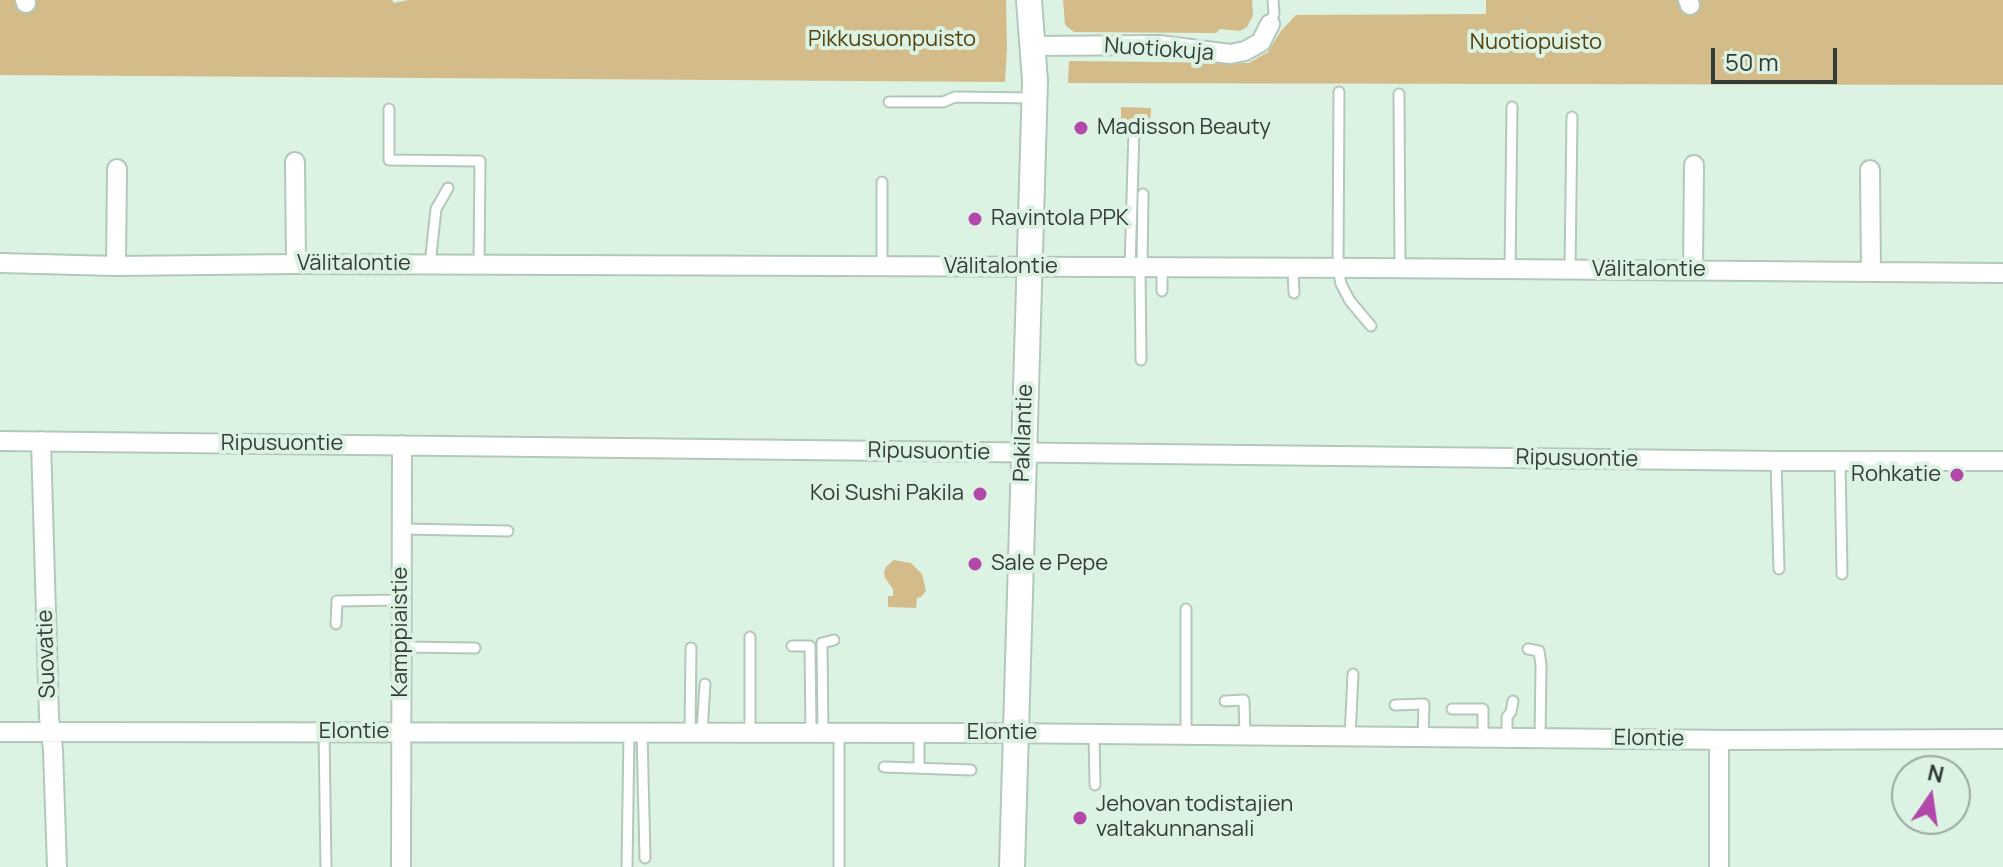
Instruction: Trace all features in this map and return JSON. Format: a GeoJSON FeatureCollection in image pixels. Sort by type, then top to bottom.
{"type":"FeatureCollection","features":[{"type":"Feature","properties":{"kind":"main road","name":"Pakilantie"},"geometry":{"type":"LineString","coordinates":[[1012,867],[1034,98],[1029,0]]}},
{"type":"Feature","properties":{"kind":"street","name":"Nuotiokuja"},"geometry":{"type":"LineString","coordinates":[[1033,46],[1159,45],[1230,54],[1245,51],[1261,42],[1270,24]]}},
{"type":"Feature","properties":{"kind":"street"},"geometry":{"type":"LineString","coordinates":[[295,162],[296,264]]}},
{"type":"Feature","properties":{"kind":"street"},"geometry":{"type":"LineString","coordinates":[[1693,270],[1694,165]]}},
{"type":"Feature","properties":{"kind":"street"},"geometry":{"type":"LineString","coordinates":[[116,266],[117,169]]}},
{"type":"Feature","properties":{"kind":"street"},"geometry":{"type":"LineString","coordinates":[[1870,170],[1871,271]]}},
{"type":"Feature","properties":{"kind":"street","name":"Välitalontie"},"geometry":{"type":"LineString","coordinates":[[0,263],[116,266],[430,264],[2003,273]]}},
{"type":"Feature","properties":{"kind":"street","name":"Ripusuontie"},"geometry":{"type":"LineString","coordinates":[[0,441],[2003,461]]}},
{"type":"Feature","properties":{"kind":"street","name":"Suovatie"},"geometry":{"type":"LineString","coordinates":[[41,441],[57,867]]}},
{"type":"Feature","properties":{"kind":"street","name":"Kamppiaistie"},"geometry":{"type":"LineString","coordinates":[[401,867],[402,445]]}},
{"type":"Feature","properties":{"kind":"street","name":"Elontie"},"geometry":{"type":"LineString","coordinates":[[0,732],[1015,733],[1719,740],[2003,739]]}},
{"type":"Feature","properties":{"kind":"street"},"geometry":{"type":"LineString","coordinates":[[1719,740],[1719,867]]}},
{"type":"Feature","properties":{"kind":"lane"},"geometry":{"type":"LineString","coordinates":[[1270,24],[1274,14],[1273,0]]}},
{"type":"Feature","properties":{"kind":"lane"},"geometry":{"type":"LineString","coordinates":[[1339,92],[1338,268],[1341,284],[1350,301],[1371,326]]}},
{"type":"Feature","properties":{"kind":"lane"},"geometry":{"type":"LineString","coordinates":[[1399,94],[1400,268]]}},
{"type":"Feature","properties":{"kind":"lane"},"geometry":{"type":"LineString","coordinates":[[889,102],[943,102],[955,97],[1034,98]]}},
{"type":"Feature","properties":{"kind":"lane"},"geometry":{"type":"LineString","coordinates":[[1510,270],[1512,107]]}},
{"type":"Feature","properties":{"kind":"lane"},"geometry":{"type":"LineString","coordinates":[[389,109],[389,160],[480,161],[479,265]]}},
{"type":"Feature","properties":{"kind":"lane"},"geometry":{"type":"LineString","coordinates":[[1570,270],[1572,117]]}},
{"type":"Feature","properties":{"kind":"lane"},"geometry":{"type":"LineString","coordinates":[[1134,130],[1141,360]]}},
{"type":"Feature","properties":{"kind":"lane"},"geometry":{"type":"LineString","coordinates":[[882,182],[882,266]]}},
{"type":"Feature","properties":{"kind":"lane"},"geometry":{"type":"LineString","coordinates":[[430,264],[436,209],[448,188]]}},
{"type":"Feature","properties":{"kind":"lane"},"geometry":{"type":"LineString","coordinates":[[1137,267],[1143,194]]}},
{"type":"Feature","properties":{"kind":"lane"},"geometry":{"type":"LineString","coordinates":[[1162,267],[1162,291]]}},
{"type":"Feature","properties":{"kind":"lane"},"geometry":{"type":"LineString","coordinates":[[1293,268],[1294,293]]}},
{"type":"Feature","properties":{"kind":"lane"},"geometry":{"type":"LineString","coordinates":[[1776,461],[1779,569]]}},
{"type":"Feature","properties":{"kind":"lane"},"geometry":{"type":"LineString","coordinates":[[1840,461],[1842,574]]}},
{"type":"Feature","properties":{"kind":"lane"},"geometry":{"type":"LineString","coordinates":[[401,529],[508,531]]}},
{"type":"Feature","properties":{"kind":"lane"},"geometry":{"type":"LineString","coordinates":[[336,624],[337,601],[401,600]]}},
{"type":"Feature","properties":{"kind":"lane"},"geometry":{"type":"LineString","coordinates":[[1186,609],[1186,735]]}},
{"type":"Feature","properties":{"kind":"lane"},"geometry":{"type":"LineString","coordinates":[[750,637],[750,733]]}},
{"type":"Feature","properties":{"kind":"lane"},"geometry":{"type":"LineString","coordinates":[[824,733],[822,643],[834,640]]}},
{"type":"Feature","properties":{"kind":"lane"},"geometry":{"type":"LineString","coordinates":[[792,646],[810,646],[824,733],[839,867]]}},
{"type":"Feature","properties":{"kind":"lane"},"geometry":{"type":"LineString","coordinates":[[401,647],[475,648]]}},
{"type":"Feature","properties":{"kind":"lane"},"geometry":{"type":"LineString","coordinates":[[691,648],[696,732]]}},
{"type":"Feature","properties":{"kind":"lane"},"geometry":{"type":"LineString","coordinates":[[1528,649],[1539,651],[1541,665],[1540,738]]}},
{"type":"Feature","properties":{"kind":"lane"},"geometry":{"type":"LineString","coordinates":[[1350,737],[1353,674]]}},
{"type":"Feature","properties":{"kind":"lane"},"geometry":{"type":"LineString","coordinates":[[696,732],[705,684]]}},
{"type":"Feature","properties":{"kind":"lane"},"geometry":{"type":"LineString","coordinates":[[1225,701],[1244,700],[1245,736]]}},
{"type":"Feature","properties":{"kind":"lane"},"geometry":{"type":"LineString","coordinates":[[1507,738],[1507,717],[1513,701]]}},
{"type":"Feature","properties":{"kind":"lane"},"geometry":{"type":"LineString","coordinates":[[1395,705],[1424,704],[1423,737]]}},
{"type":"Feature","properties":{"kind":"lane"},"geometry":{"type":"LineString","coordinates":[[1452,709],[1483,709],[1483,738]]}},
{"type":"Feature","properties":{"kind":"lane"},"geometry":{"type":"LineString","coordinates":[[324,732],[326,867]]}},
{"type":"Feature","properties":{"kind":"lane"},"geometry":{"type":"LineString","coordinates":[[636,732],[645,858]]}},
{"type":"Feature","properties":{"kind":"lane"},"geometry":{"type":"LineString","coordinates":[[627,867],[636,732]]}},
{"type":"Feature","properties":{"kind":"lane"},"geometry":{"type":"LineString","coordinates":[[919,733],[919,768]]}},
{"type":"Feature","properties":{"kind":"lane"},"geometry":{"type":"LineString","coordinates":[[1094,734],[1095,785]]}},
{"type":"Feature","properties":{"kind":"lane"},"geometry":{"type":"LineString","coordinates":[[884,767],[971,770]]}},
{"type":"Feature","properties":{"kind":"green space","name":"Pikkusuonpuisto"},"geometry":{"type":"Polygon","coordinates":[[[0,0],[392,0],[394,3],[408,0],[1006,0],[1005,82],[0,75],[0,0]]]}},
{"type":"Feature","properties":{"kind":"green space"},"geometry":{"type":"Polygon","coordinates":[[[1063,0],[1252,0],[1253,15],[1247,27],[1240,31],[1074,32],[1065,25],[1063,0]]]}},
{"type":"Feature","properties":{"kind":"green space","name":"Nuotiopuisto"},"geometry":{"type":"Polygon","coordinates":[[[1486,0],[2003,0],[2003,85],[1068,83],[1069,61],[1249,63],[1268,52],[1296,15],[1486,14],[1486,0]]]}},
{"type":"Feature","properties":{"kind":"green space"},"geometry":{"type":"Polygon","coordinates":[[[1121,107],[1151,108],[1150,127],[1113,127],[1113,118],[1121,118],[1121,107]]]}},
{"type":"Feature","properties":{"kind":"green space"},"geometry":{"type":"Polygon","coordinates":[[[894,560],[911,563],[922,574],[926,591],[917,598],[916,608],[888,607],[888,596],[893,596],[893,589],[884,572],[894,560]]]}},
{"type":"Feature","properties":{"kind":"place","name":"Madisson Beauty"},"geometry":{"type":"Point","coordinates":[1081,128]}},
{"type":"Feature","properties":{"kind":"place","name":"Ravintola PPK"},"geometry":{"type":"Point","coordinates":[975,219]}},
{"type":"Feature","properties":{"kind":"place","name":"Rohkatie"},"geometry":{"type":"Point","coordinates":[1957,475]}},
{"type":"Feature","properties":{"kind":"place","name":"Koi Sushi Pakila"},"geometry":{"type":"Point","coordinates":[980,494]}},
{"type":"Feature","properties":{"kind":"place","name":"Sale e Pepe"},"geometry":{"type":"Point","coordinates":[975,564]}},
{"type":"Feature","properties":{"kind":"place","name":"Jehovan todistajien valtakunnansali"},"geometry":{"type":"Point","coordinates":[1080,818]}}]}
